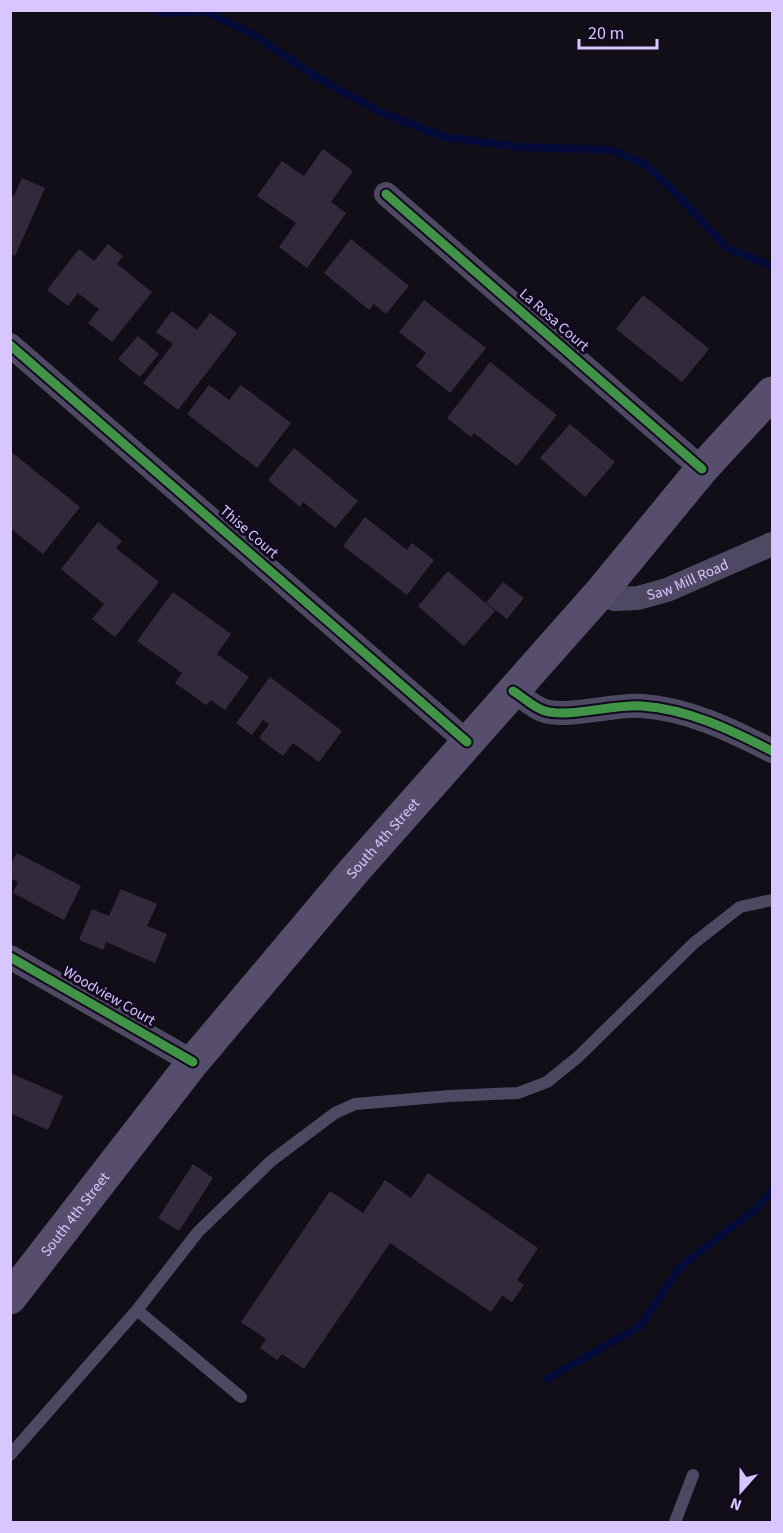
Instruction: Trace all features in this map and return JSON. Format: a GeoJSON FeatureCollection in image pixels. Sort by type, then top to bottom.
{"type":"FeatureCollection","features":[{"type":"Feature","properties":{"kind":"main road","name":"South 4th Street"},"geometry":{"type":"LineString","coordinates":[[10,1298],[193,1062],[352,872],[600,592],[702,469],[772,393]]}},
{"type":"Feature","properties":{"kind":"street","name":"La Rosa Court"},"geometry":{"type":"LineString","coordinates":[[386,194],[702,469]]}},
{"type":"Feature","properties":{"kind":"street","name":"Thise Court"},"geometry":{"type":"LineString","coordinates":[[10,345],[467,742]]}},
{"type":"Feature","properties":{"kind":"street","name":"Saw Mill Road"},"geometry":{"type":"LineString","coordinates":[[600,592],[615,598],[638,598],[668,590],[772,544]]}},
{"type":"Feature","properties":{"kind":"street"},"geometry":{"type":"LineString","coordinates":[[513,691],[543,711],[562,713],[641,705],[674,711],[708,720],[772,751]]}},
{"type":"Feature","properties":{"kind":"street","name":"Woodview Court"},"geometry":{"type":"LineString","coordinates":[[10,957],[193,1062]]}},
{"type":"Feature","properties":{"kind":"lane"},"geometry":{"type":"LineString","coordinates":[[10,1455],[136,1310],[206,1224],[271,1161],[335,1113],[355,1104],[518,1093],[548,1082],[578,1057],[703,936],[740,907],[772,900]]}},
{"type":"Feature","properties":{"kind":"lane"},"geometry":{"type":"LineString","coordinates":[[136,1310],[241,1397]]}},
{"type":"Feature","properties":{"kind":"lane"},"geometry":{"type":"LineString","coordinates":[[675,1522],[693,1475]]}},
{"type":"Feature","properties":{"kind":"building"},"geometry":{"type":"Polygon","coordinates":[[[323,149],[353,171],[331,202],[346,213],[307,268],[279,247],[296,223],[257,196],[282,161],[304,176],[323,149]]]}},
{"type":"Feature","properties":{"kind":"building"},"geometry":{"type":"Polygon","coordinates":[[[22,178],[45,188],[15,256],[10,254],[10,195],[14,196],[22,178]]]}},
{"type":"Feature","properties":{"kind":"building"},"geometry":{"type":"Polygon","coordinates":[[[351,239],[409,286],[386,314],[374,304],[369,310],[324,273],[351,239]]]}},
{"type":"Feature","properties":{"kind":"building"},"geometry":{"type":"Polygon","coordinates":[[[108,244],[123,256],[117,264],[152,292],[112,342],[88,323],[99,309],[78,293],[68,306],[47,290],[79,249],[94,261],[108,244]]]}},
{"type":"Feature","properties":{"kind":"building"},"geometry":{"type":"Polygon","coordinates":[[[643,295],[709,349],[682,382],[616,329],[643,295]]]}},
{"type":"Feature","properties":{"kind":"building"},"geometry":{"type":"Polygon","coordinates":[[[424,300],[486,348],[450,393],[416,366],[426,353],[399,332],[424,300]]]}},
{"type":"Feature","properties":{"kind":"building"},"geometry":{"type":"Polygon","coordinates":[[[172,311],[197,330],[210,313],[237,333],[178,410],[143,383],[173,344],[156,332],[172,311]]]}},
{"type":"Feature","properties":{"kind":"building"},"geometry":{"type":"Polygon","coordinates":[[[138,336],[159,354],[140,377],[118,359],[138,336]]]}},
{"type":"Feature","properties":{"kind":"building"},"geometry":{"type":"Polygon","coordinates":[[[490,362],[557,415],[517,466],[474,433],[471,437],[447,418],[490,362]]]}},
{"type":"Feature","properties":{"kind":"building"},"geometry":{"type":"Polygon","coordinates":[[[209,385],[229,400],[241,385],[291,423],[257,468],[187,414],[209,385]]]}},
{"type":"Feature","properties":{"kind":"building"},"geometry":{"type":"Polygon","coordinates":[[[570,424],[615,462],[585,497],[540,458],[570,424]]]}},
{"type":"Feature","properties":{"kind":"building"},"geometry":{"type":"Polygon","coordinates":[[[294,448],[358,501],[335,528],[303,502],[300,507],[268,480],[294,448]]]}},
{"type":"Feature","properties":{"kind":"building"},"geometry":{"type":"Polygon","coordinates":[[[10,451],[80,507],[43,554],[10,528],[10,451]]]}},
{"type":"Feature","properties":{"kind":"building"},"geometry":{"type":"Polygon","coordinates":[[[365,517],[407,550],[412,543],[434,560],[407,595],[343,546],[365,517]]]}},
{"type":"Feature","properties":{"kind":"building"},"geometry":{"type":"Polygon","coordinates":[[[98,522],[122,541],[116,548],[159,582],[115,637],[92,619],[104,604],[61,569],[98,522]]]}},
{"type":"Feature","properties":{"kind":"building"},"geometry":{"type":"Polygon","coordinates":[[[448,571],[495,611],[464,646],[418,606],[448,571]]]}},
{"type":"Feature","properties":{"kind":"building"},"geometry":{"type":"Polygon","coordinates":[[[503,582],[524,598],[507,619],[486,603],[503,582]]]}},
{"type":"Feature","properties":{"kind":"building"},"geometry":{"type":"Polygon","coordinates":[[[173,592],[231,634],[217,654],[249,677],[225,710],[211,700],[206,705],[175,683],[182,673],[137,641],[173,592]]]}},
{"type":"Feature","properties":{"kind":"building"},"geometry":{"type":"Polygon","coordinates":[[[270,677],[342,731],[319,762],[293,743],[283,756],[259,738],[269,724],[263,720],[252,735],[236,723],[270,677]]]}},
{"type":"Feature","properties":{"kind":"building"},"geometry":{"type":"Polygon","coordinates":[[[17,853],[81,886],[64,920],[13,893],[18,882],[10,878],[10,865],[17,853]]]}},
{"type":"Feature","properties":{"kind":"building"},"geometry":{"type":"Polygon","coordinates":[[[121,889],[157,904],[147,926],[167,934],[155,963],[106,942],[103,950],[79,940],[92,909],[109,916],[121,889]]]}},
{"type":"Feature","properties":{"kind":"building"},"geometry":{"type":"Polygon","coordinates":[[[10,1073],[63,1096],[48,1130],[10,1113],[10,1073]]]}},
{"type":"Feature","properties":{"kind":"building"},"geometry":{"type":"Polygon","coordinates":[[[193,1164],[213,1178],[179,1231],[158,1218],[193,1164]]]}},
{"type":"Feature","properties":{"kind":"building"},"geometry":{"type":"Polygon","coordinates":[[[428,1173],[538,1248],[517,1280],[524,1285],[512,1302],[502,1296],[491,1312],[390,1243],[304,1369],[282,1354],[277,1360],[260,1348],[266,1339],[241,1322],[330,1191],[363,1213],[385,1180],[411,1198],[428,1173]]]}},
{"type":"Feature","properties":{"kind":"waterway"},"geometry":{"type":"LineString","coordinates":[[156,10],[161,13],[204,11],[253,34],[313,75],[380,112],[444,137],[520,147],[612,150],[646,165],[673,190],[727,248],[772,266]]}},
{"type":"Feature","properties":{"kind":"waterway"},"geometry":{"type":"LineString","coordinates":[[547,1379],[640,1326],[680,1267],[756,1209],[772,1190]]}},
{"type":"Feature","properties":{"kind":"cycle path"},"geometry":{"type":"LineString","coordinates":[[386,194],[702,469]]}},
{"type":"Feature","properties":{"kind":"cycle path"},"geometry":{"type":"LineString","coordinates":[[10,345],[467,742]]}},
{"type":"Feature","properties":{"kind":"cycle path"},"geometry":{"type":"LineString","coordinates":[[513,691],[537,707],[555,713],[631,706],[676,711],[725,728],[772,751]]}},
{"type":"Feature","properties":{"kind":"cycle path"},"geometry":{"type":"LineString","coordinates":[[10,957],[193,1062]]}}]}
